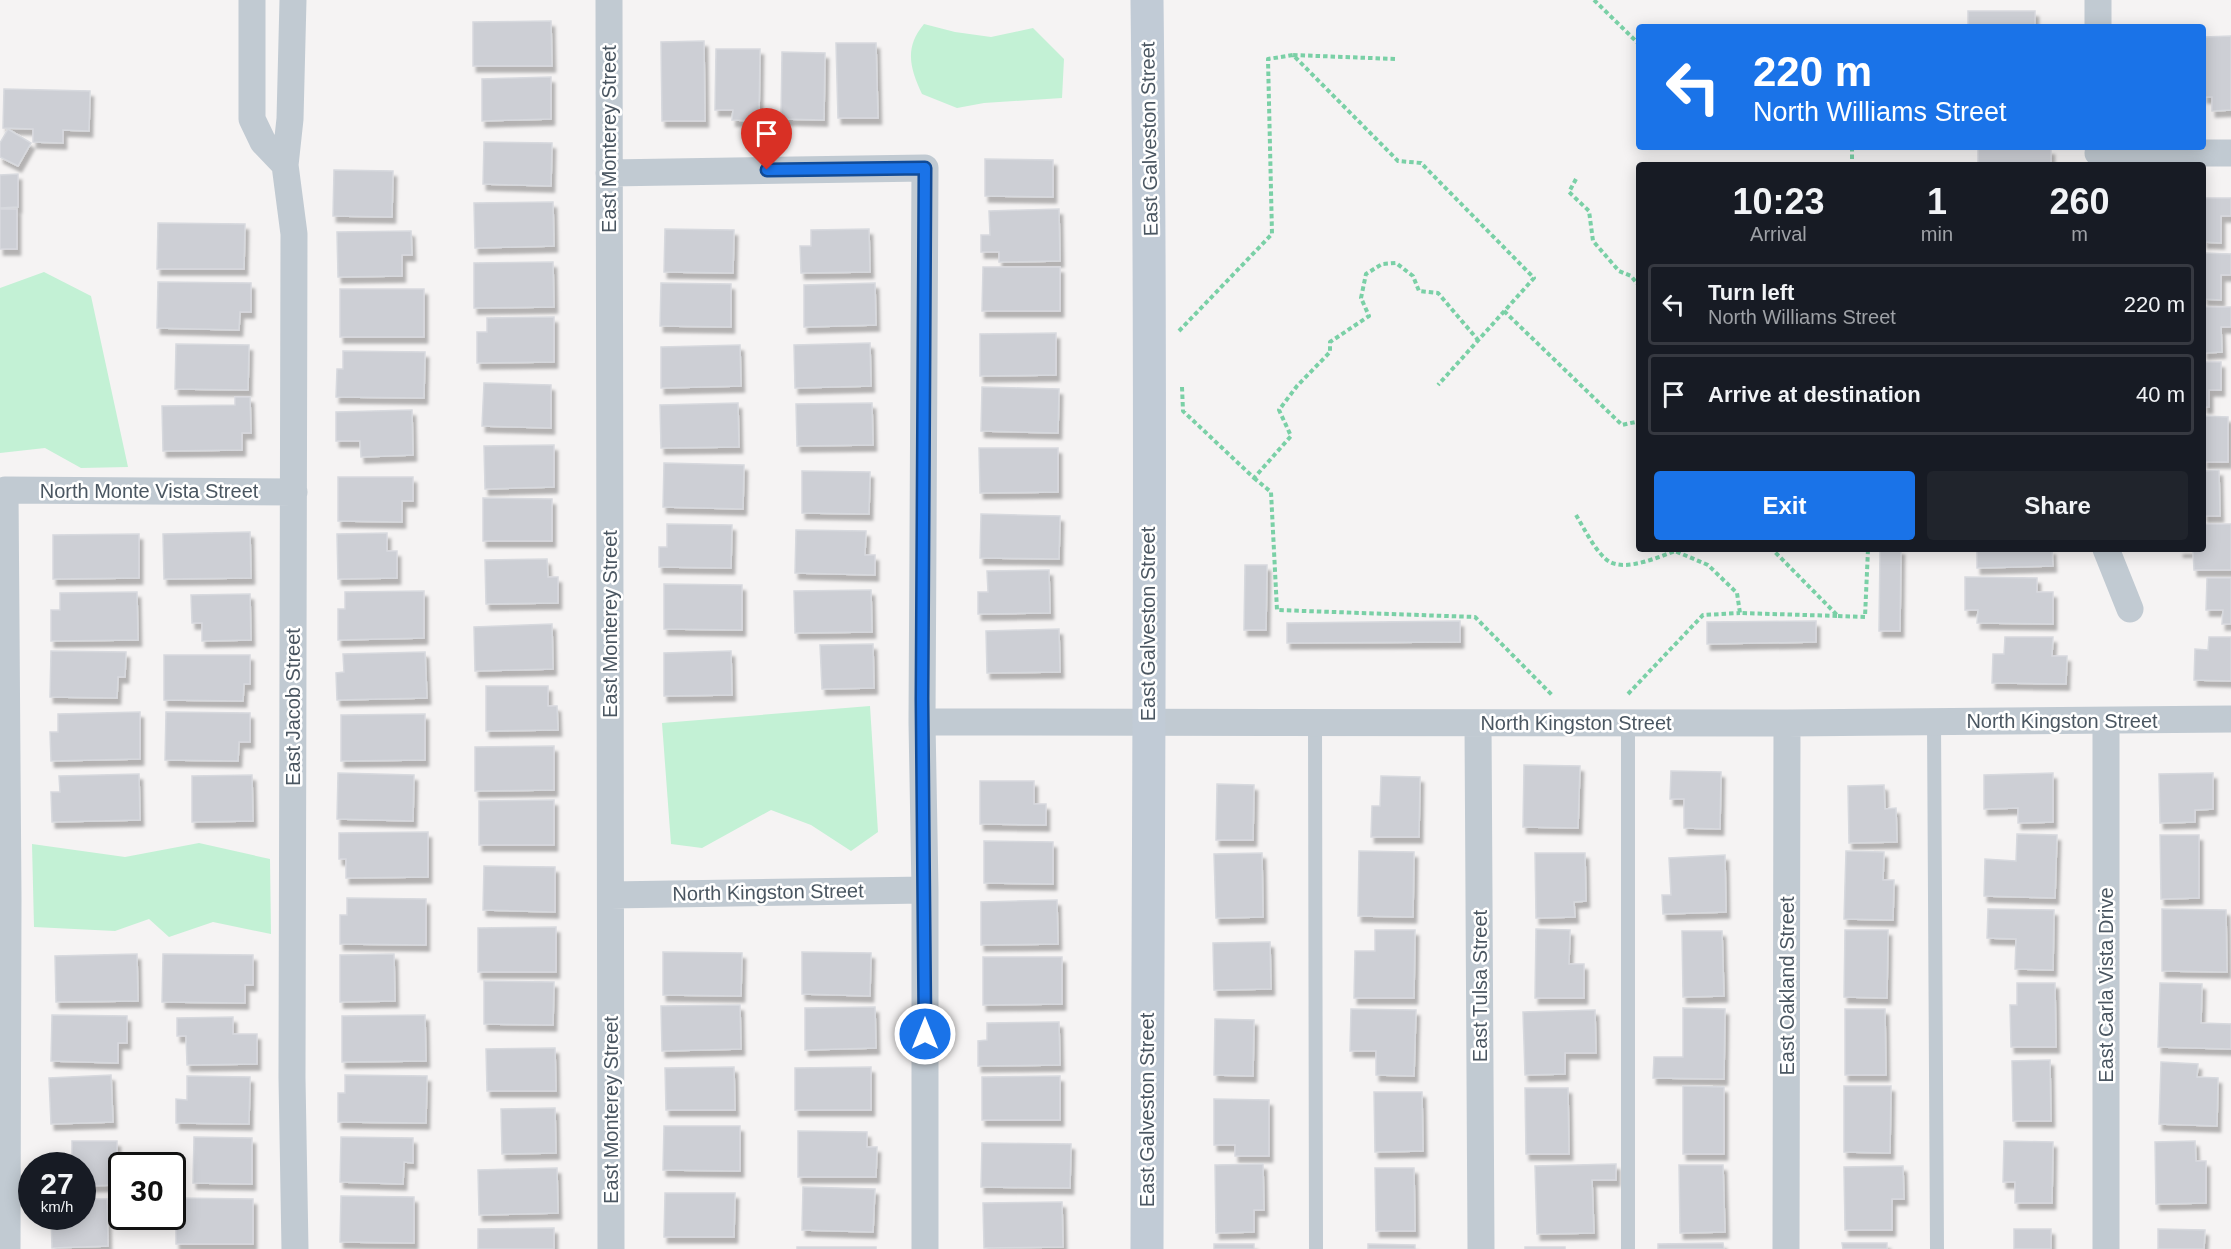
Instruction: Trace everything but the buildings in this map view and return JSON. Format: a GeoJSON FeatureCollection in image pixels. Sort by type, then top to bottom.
{"type":"FeatureCollection","features":[{"type":"Feature","properties":{"kind":"street"},"geometry":{"type":"LineString","coordinates":[[252,0],[252,119],[263,142],[285,165]]}},
{"type":"Feature","properties":{"kind":"street","name":"East Jacob Street"},"geometry":{"type":"LineString","coordinates":[[293,0],[290,119],[285,165],[294,234],[292,1078],[295,1249]]}},
{"type":"Feature","properties":{"kind":"street","name":"East Monterey Street"},"geometry":{"type":"LineString","coordinates":[[609,0],[611,1249]]}},
{"type":"Feature","properties":{"kind":"street","name":"East Galveston Street"},"geometry":{"type":"LineString","coordinates":[[1147,0],[1150,290],[1147,1249]]}},
{"type":"Feature","properties":{"kind":"street"},"geometry":{"type":"LineString","coordinates":[[2098,0],[2098,24]]}},
{"type":"Feature","properties":{"kind":"street"},"geometry":{"type":"LineString","coordinates":[[2098,155],[2231,153]]}},
{"type":"Feature","properties":{"kind":"street"},"geometry":{"type":"LineString","coordinates":[[609,173],[925,168],[922,722],[925,890],[925,1249]]}},
{"type":"Feature","properties":{"kind":"street","name":"North Monte Vista Street"},"geometry":{"type":"LineString","coordinates":[[4,899],[5,490],[294,492]]}},
{"type":"Feature","properties":{"kind":"street"},"geometry":{"type":"LineString","coordinates":[[2107,552],[2130,609]]}},
{"type":"Feature","properties":{"kind":"street","name":"North Kingston Street"},"geometry":{"type":"LineString","coordinates":[[922,722],[1787,723],[2231,719]]}},
{"type":"Feature","properties":{"kind":"street","name":"East Carla Vista Drive"},"geometry":{"type":"LineString","coordinates":[[2106,721],[2106,1249]]}},
{"type":"Feature","properties":{"kind":"street","name":"East Tulsa Street"},"geometry":{"type":"LineString","coordinates":[[1479,723],[1480,1249]]}},
{"type":"Feature","properties":{"kind":"street","name":"East Oakland Street"},"geometry":{"type":"LineString","coordinates":[[1786,1249],[1787,723]]}},
{"type":"Feature","properties":{"kind":"street","name":"North Kingston Street"},"geometry":{"type":"LineString","coordinates":[[611,895],[925,890]]}},
{"type":"Feature","properties":{"kind":"street"},"geometry":{"type":"LineString","coordinates":[[4,899],[7,1249]]}},
{"type":"Feature","properties":{"kind":"lane"},"geometry":{"type":"LineString","coordinates":[[1315,722],[1316,1249]]}},
{"type":"Feature","properties":{"kind":"lane"},"geometry":{"type":"LineString","coordinates":[[1934,722],[1937,1249]]}},
{"type":"Feature","properties":{"kind":"lane"},"geometry":{"type":"LineString","coordinates":[[1628,723],[1628,1249]]}},
{"type":"Feature","properties":{"kind":"path"},"geometry":{"type":"LineString","coordinates":[[1594,0],[1636,41]]}},
{"type":"Feature","properties":{"kind":"path"},"geometry":{"type":"LineString","coordinates":[[1179,332],[1272,234],[1268,59],[1293,55],[1395,59]]}},
{"type":"Feature","properties":{"kind":"path"},"geometry":{"type":"LineString","coordinates":[[1293,55],[1398,161],[1421,163],[1534,278],[1438,385]]}},
{"type":"Feature","properties":{"kind":"path"},"geometry":{"type":"LineString","coordinates":[[1576,179],[1569,192],[1589,211],[1593,241],[1619,271],[1631,276],[1636,282]]}},
{"type":"Feature","properties":{"kind":"path"},"geometry":{"type":"LineString","coordinates":[[1254,478],[1291,436],[1279,410],[1296,386],[1330,352],[1330,342],[1370,316],[1361,298],[1366,274],[1382,264],[1396,263],[1413,276],[1419,291],[1438,293],[1478,340]]}},
{"type":"Feature","properties":{"kind":"path"},"geometry":{"type":"LineString","coordinates":[[1504,311],[1622,425],[1636,422]]}},
{"type":"Feature","properties":{"kind":"path"},"geometry":{"type":"LineString","coordinates":[[1181,377],[1183,411],[1271,492],[1277,610],[1474,617],[1554,697]]}},
{"type":"Feature","properties":{"kind":"path"},"geometry":{"type":"LineString","coordinates":[[1576,516],[1598,549],[1610,562],[1627,564],[1644,562],[1672,552]]}},
{"type":"Feature","properties":{"kind":"path"},"geometry":{"type":"LineString","coordinates":[[1677,552],[1708,565],[1737,593],[1740,613]]}},
{"type":"Feature","properties":{"kind":"path"},"geometry":{"type":"LineString","coordinates":[[1775,552],[1838,615]]}},
{"type":"Feature","properties":{"kind":"path"},"geometry":{"type":"LineString","coordinates":[[1625,696],[1631,693],[1703,615],[1740,613],[1865,617],[1868,552]]}},
{"type":"Feature","properties":{"kind":"green space"},"geometry":{"type":"Polygon","coordinates":[[[924,24],[955,32],[991,37],[1033,28],[1064,59],[1062,98],[984,103],[957,108],[922,94],[912,67],[911,50],[924,24]]]}},
{"type":"Feature","properties":{"kind":"green space"},"geometry":{"type":"Polygon","coordinates":[[[44,272],[91,296],[128,467],[81,468],[45,448],[0,453],[0,288],[44,272]]]}},
{"type":"Feature","properties":{"kind":"green space"},"geometry":{"type":"Polygon","coordinates":[[[870,706],[878,832],[851,851],[811,825],[771,810],[702,848],[671,844],[662,723],[870,706]]]}},
{"type":"Feature","properties":{"kind":"green space"},"geometry":{"type":"Polygon","coordinates":[[[199,843],[270,859],[271,934],[213,922],[169,937],[149,919],[115,931],[34,927],[32,844],[125,857],[199,843]]]}},
{"type":"Feature","properties":{"kind":"route"},"geometry":{"type":"LineString","coordinates":[[767,170],[925,168],[922,722],[925,1034]]}}]}
